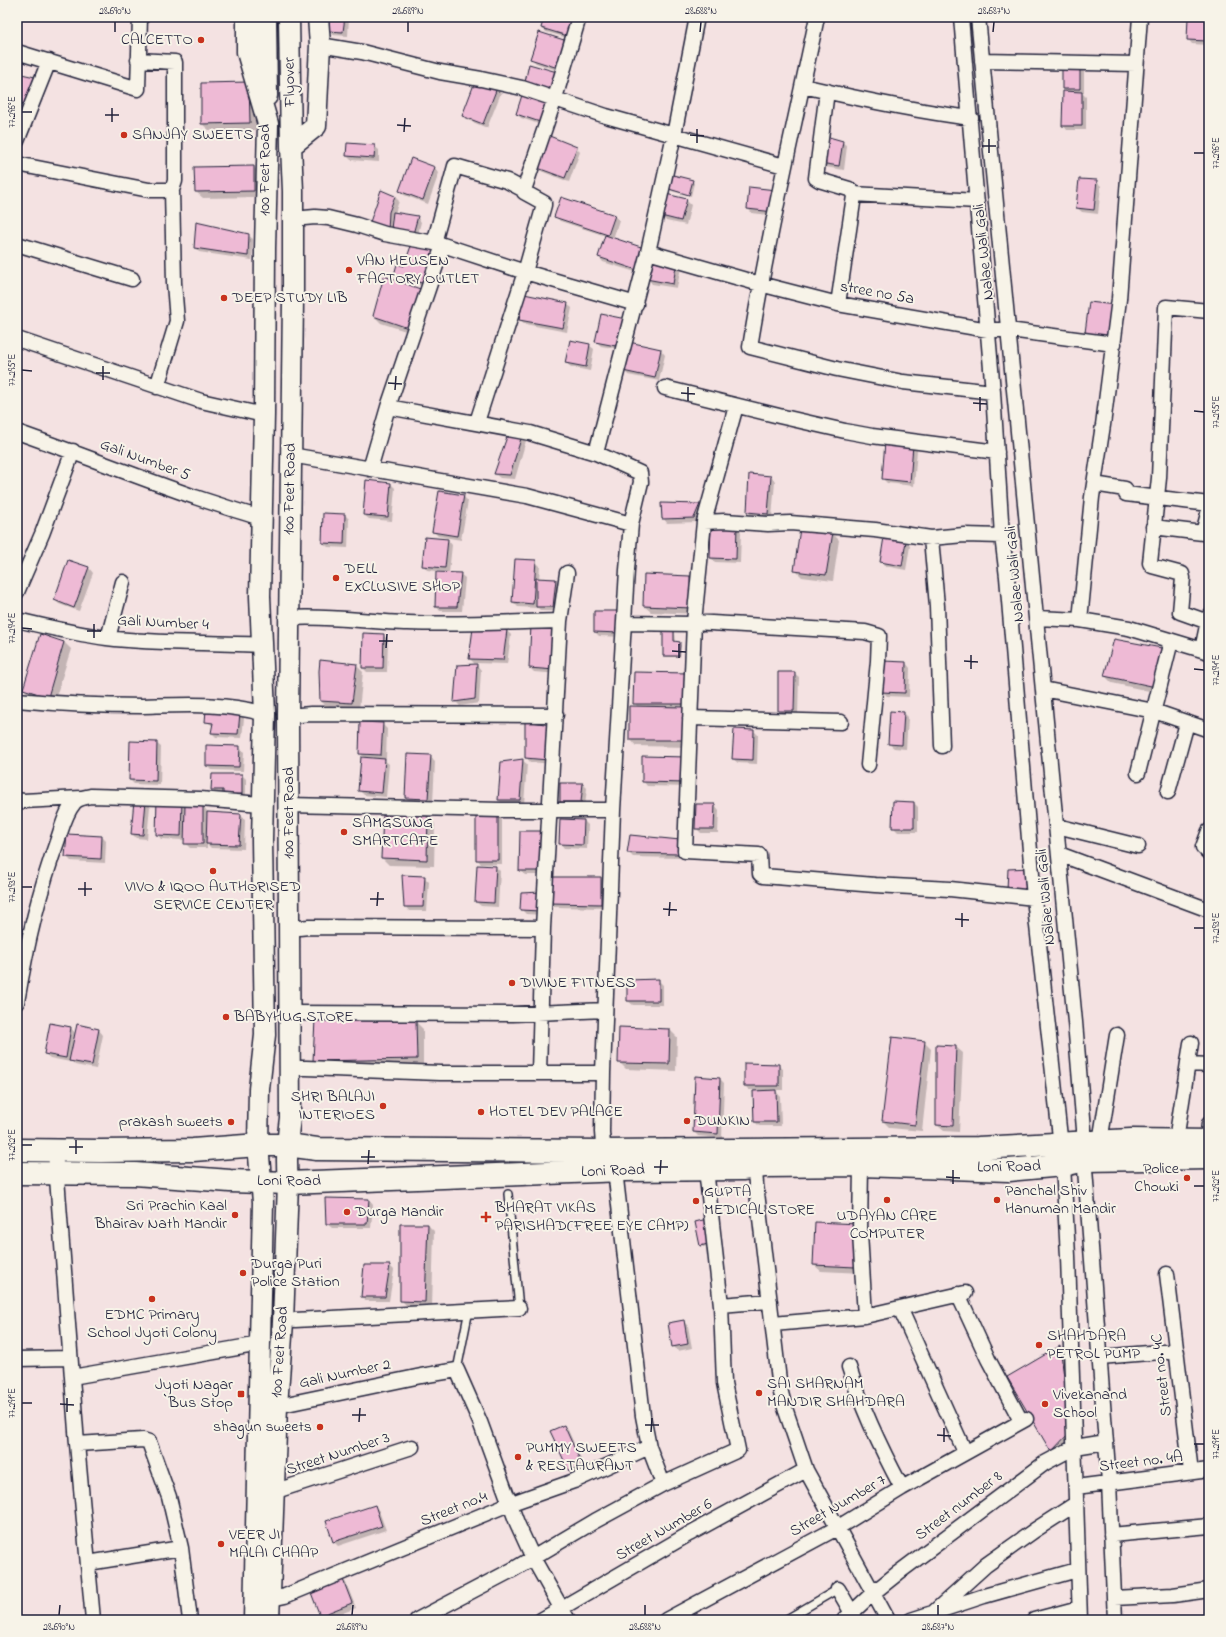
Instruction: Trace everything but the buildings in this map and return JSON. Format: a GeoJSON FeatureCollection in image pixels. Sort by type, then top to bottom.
{"type":"FeatureCollection","features":[{"type":"Feature","properties":{"kind":"highway","name":"Loni Road"},"geometry":{"type":"LineString","coordinates":[[17,1150],[192,1150],[258,1145],[287,1145],[317,1149],[706,1169],[742,1169],[754,1158],[860,1165],[1008,1170],[1059,1151],[1088,1143],[1131,1140],[1208,1141]]}},
{"type":"Feature","properties":{"kind":"highway","name":"Loni Road"},"geometry":{"type":"LineString","coordinates":[[1088,1143],[1208,1141]]}},
{"type":"Feature","properties":{"kind":"highway","name":"Loni Road"},"geometry":{"type":"LineString","coordinates":[[17,1173],[135,1174],[230,1181],[288,1183],[608,1164],[978,1148],[1059,1151]]}},
{"type":"Feature","properties":{"kind":"main road","name":"100 Feet Road"},"geometry":{"type":"LineString","coordinates":[[247,17],[247,52],[268,124],[260,596],[265,714],[262,804],[265,1035],[259,1089],[258,1145],[263,1202],[254,1620]]}},
{"type":"Feature","properties":{"kind":"main road","name":"Flyover"},"geometry":{"type":"LineString","coordinates":[[289,17],[291,146]]}},
{"type":"Feature","properties":{"kind":"main road","name":"100 Feet Road"},"geometry":{"type":"LineString","coordinates":[[269,1620],[271,1599],[273,1492],[277,1406],[283,1322],[288,1183],[287,1145],[290,1118],[288,716],[293,219],[291,146],[316,126],[320,45],[318,17]]}},
{"type":"Feature","properties":{"kind":"main road","name":"Flyover"},"geometry":{"type":"LineString","coordinates":[[266,23],[268,124]]}},
{"type":"Feature","properties":{"kind":"main road"},"geometry":{"type":"LineString","coordinates":[[262,645],[289,646]]}},
{"type":"Feature","properties":{"kind":"street"},"geometry":{"type":"LineString","coordinates":[[17,52],[138,89],[140,17]]}},
{"type":"Feature","properties":{"kind":"street"},"geometry":{"type":"LineString","coordinates":[[524,190],[555,98],[579,17]]}},
{"type":"Feature","properties":{"kind":"street"},"geometry":{"type":"LineString","coordinates":[[596,453],[636,304],[674,135],[697,17]]}},
{"type":"Feature","properties":{"kind":"street"},"geometry":{"type":"LineString","coordinates":[[817,17],[760,284],[750,347],[845,370],[903,382],[993,392]]}},
{"type":"Feature","properties":{"kind":"street"},"geometry":{"type":"LineString","coordinates":[[961,17],[971,118],[993,392],[1002,536],[1007,577],[1034,898],[1068,1256],[1077,1504],[1079,1614],[1034,1620]]}},
{"type":"Feature","properties":{"kind":"street","name":"Nalae Wali Gali"},"geometry":{"type":"LineString","coordinates":[[978,17],[1088,1143]]}},
{"type":"Feature","properties":{"kind":"street"},"geometry":{"type":"LineString","coordinates":[[1080,620],[1094,484],[1119,299],[1140,17]]}},
{"type":"Feature","properties":{"kind":"street"},"geometry":{"type":"LineString","coordinates":[[320,45],[369,53],[440,72],[482,78],[555,98],[606,116],[784,166]]}},
{"type":"Feature","properties":{"kind":"street"},"geometry":{"type":"LineString","coordinates":[[138,60],[175,62],[175,181],[172,190],[174,283],[177,321],[156,387]]}},
{"type":"Feature","properties":{"kind":"street"},"geometry":{"type":"LineString","coordinates":[[17,140],[49,61]]}},
{"type":"Feature","properties":{"kind":"street"},"geometry":{"type":"LineString","coordinates":[[982,61],[1136,64]]}},
{"type":"Feature","properties":{"kind":"street"},"geometry":{"type":"LineString","coordinates":[[803,86],[923,112],[971,118]]}},
{"type":"Feature","properties":{"kind":"street"},"geometry":{"type":"LineString","coordinates":[[827,91],[816,178],[849,189],[853,194],[838,304]]}},
{"type":"Feature","properties":{"kind":"street"},"geometry":{"type":"LineString","coordinates":[[17,164],[149,190],[172,190]]}},
{"type":"Feature","properties":{"kind":"street"},"geometry":{"type":"LineString","coordinates":[[370,469],[438,244],[455,166],[507,181],[524,190],[526,193],[544,204],[525,272],[477,422]]}},
{"type":"Feature","properties":{"kind":"street"},"geometry":{"type":"LineString","coordinates":[[853,194],[977,201]]}},
{"type":"Feature","properties":{"kind":"street"},"geometry":{"type":"LineString","coordinates":[[293,219],[315,217],[328,218],[385,234],[438,244],[525,272],[636,304]]}},
{"type":"Feature","properties":{"kind":"street"},"geometry":{"type":"LineString","coordinates":[[17,244],[132,279]]}},
{"type":"Feature","properties":{"kind":"street","name":"stree no 5a"},"geometry":{"type":"LineString","coordinates":[[648,252],[760,284],[838,304],[988,330],[1009,330],[1114,344]]}},
{"type":"Feature","properties":{"kind":"street"},"geometry":{"type":"LineString","coordinates":[[1037,618],[1080,620],[1129,628],[1206,651],[1208,619],[1180,612],[1183,578],[1182,574],[1150,565],[1157,497],[1166,308],[1209,311]]}},
{"type":"Feature","properties":{"kind":"street"},"geometry":{"type":"LineString","coordinates":[[17,339],[200,401],[264,415]]}},
{"type":"Feature","properties":{"kind":"street"},"geometry":{"type":"LineString","coordinates":[[665,388],[736,406],[872,436],[997,452]]}},
{"type":"Feature","properties":{"kind":"street"},"geometry":{"type":"LineString","coordinates":[[736,406],[704,522],[694,622],[685,851],[759,855],[760,874],[763,876],[875,885],[950,889],[1034,898]]}},
{"type":"Feature","properties":{"kind":"street"},"geometry":{"type":"LineString","coordinates":[[388,407],[477,422],[530,433],[596,453],[640,473],[641,482],[631,524],[624,623],[613,810],[603,1072],[608,1164],[643,1416],[649,1447],[663,1484]]}},
{"type":"Feature","properties":{"kind":"street","name":"Gali Number 5"},"geometry":{"type":"LineString","coordinates":[[17,432],[73,451],[167,487],[245,514],[262,518]]}},
{"type":"Feature","properties":{"kind":"street"},"geometry":{"type":"LineString","coordinates":[[17,592],[42,534],[73,451]]}},
{"type":"Feature","properties":{"kind":"street"},"geometry":{"type":"LineString","coordinates":[[291,455],[527,496],[631,524]]}},
{"type":"Feature","properties":{"kind":"street"},"geometry":{"type":"LineString","coordinates":[[1094,484],[1124,489],[1126,494],[1209,504]]}},
{"type":"Feature","properties":{"kind":"street"},"geometry":{"type":"LineString","coordinates":[[1153,527],[1203,533],[1209,510]]}},
{"type":"Feature","properties":{"kind":"street"},"geometry":{"type":"LineString","coordinates":[[704,522],[725,521],[768,524],[790,523],[875,530],[931,538],[964,535],[1002,536]]}},
{"type":"Feature","properties":{"kind":"street"},"geometry":{"type":"LineString","coordinates":[[931,538],[937,606],[942,746]]}},
{"type":"Feature","properties":{"kind":"street"},"geometry":{"type":"LineString","coordinates":[[539,1073],[543,928],[560,621],[567,573]]}},
{"type":"Feature","properties":{"kind":"street"},"geometry":{"type":"LineString","coordinates":[[108,638],[123,582]]}},
{"type":"Feature","properties":{"kind":"street"},"geometry":{"type":"LineString","coordinates":[[289,618],[311,616],[440,624],[560,621]]}},
{"type":"Feature","properties":{"kind":"street","name":"Gali Number 4"},"geometry":{"type":"LineString","coordinates":[[17,620],[76,633],[108,638],[262,645]]}},
{"type":"Feature","properties":{"kind":"street"},"geometry":{"type":"LineString","coordinates":[[624,623],[692,624],[694,622],[865,632],[879,636],[868,765]]}},
{"type":"Feature","properties":{"kind":"street"},"geometry":{"type":"LineString","coordinates":[[1138,773],[1171,641]]}},
{"type":"Feature","properties":{"kind":"street"},"geometry":{"type":"LineString","coordinates":[[1044,689],[1154,711],[1209,730]]}},
{"type":"Feature","properties":{"kind":"street"},"geometry":{"type":"LineString","coordinates":[[17,700],[43,703],[193,705],[249,709],[265,714]]}},
{"type":"Feature","properties":{"kind":"street"},"geometry":{"type":"LineString","coordinates":[[288,716],[310,714],[556,714]]}},
{"type":"Feature","properties":{"kind":"street"},"geometry":{"type":"LineString","coordinates":[[690,718],[841,722]]}},
{"type":"Feature","properties":{"kind":"street"},"geometry":{"type":"LineString","coordinates":[[1168,792],[1187,723]]}},
{"type":"Feature","properties":{"kind":"street"},"geometry":{"type":"LineString","coordinates":[[17,800],[24,801],[81,798],[91,796],[156,797],[262,804]]}},
{"type":"Feature","properties":{"kind":"street"},"geometry":{"type":"LineString","coordinates":[[17,1002],[20,962],[52,854],[66,816],[74,802],[81,798]]}},
{"type":"Feature","properties":{"kind":"street"},"geometry":{"type":"LineString","coordinates":[[289,805],[613,810]]}},
{"type":"Feature","properties":{"kind":"street"},"geometry":{"type":"LineString","coordinates":[[1056,826],[1138,846]]}},
{"type":"Feature","properties":{"kind":"street"},"geometry":{"type":"LineString","coordinates":[[1209,831],[1203,847],[1209,853]]}},
{"type":"Feature","properties":{"kind":"street"},"geometry":{"type":"LineString","coordinates":[[1059,854],[1209,910]]}},
{"type":"Feature","properties":{"kind":"street"},"geometry":{"type":"LineString","coordinates":[[289,929],[309,927],[543,928]]}},
{"type":"Feature","properties":{"kind":"street"},"geometry":{"type":"LineString","coordinates":[[289,1013],[540,1013],[605,1010]]}},
{"type":"Feature","properties":{"kind":"street"},"geometry":{"type":"LineString","coordinates":[[1115,1620],[1109,1482],[1100,1357],[1088,1143],[1117,1035]]}},
{"type":"Feature","properties":{"kind":"street"},"geometry":{"type":"LineString","coordinates":[[1176,1140],[1189,1064],[1191,1043]]}},
{"type":"Feature","properties":{"kind":"street"},"geometry":{"type":"LineString","coordinates":[[1189,1064],[1209,1065]]}},
{"type":"Feature","properties":{"kind":"street"},"geometry":{"type":"LineString","coordinates":[[289,1068],[460,1074],[603,1072]]}},
{"type":"Feature","properties":{"kind":"street"},"geometry":{"type":"LineString","coordinates":[[56,1151],[56,1174],[70,1358],[93,1620]]}},
{"type":"Feature","properties":{"kind":"street"},"geometry":{"type":"LineString","coordinates":[[754,1158],[780,1389],[796,1444],[806,1470],[888,1620]]}},
{"type":"Feature","properties":{"kind":"street"},"geometry":{"type":"LineString","coordinates":[[860,1165],[860,1232],[865,1316]]}},
{"type":"Feature","properties":{"kind":"street"},"geometry":{"type":"LineString","coordinates":[[417,1620],[533,1558],[594,1521],[663,1484],[738,1450],[724,1383],[721,1305],[706,1169]]}},
{"type":"Feature","properties":{"kind":"street","name":"Street no. 4C"},"geometry":{"type":"LineString","coordinates":[[1167,1274],[1191,1472]]}},
{"type":"Feature","properties":{"kind":"street","name":"Street Number 7"},"geometry":{"type":"LineString","coordinates":[[666,1620],[837,1528],[902,1488],[1024,1420],[988,1359],[962,1294],[900,1308]]}},
{"type":"Feature","properties":{"kind":"street"},"geometry":{"type":"LineString","coordinates":[[721,1305],[770,1301]]}},
{"type":"Feature","properties":{"kind":"street"},"geometry":{"type":"LineString","coordinates":[[295,1320],[519,1308]]}},
{"type":"Feature","properties":{"kind":"street"},"geometry":{"type":"LineString","coordinates":[[773,1324],[865,1316],[900,1308],[965,1452]]}},
{"type":"Feature","properties":{"kind":"street"},"geometry":{"type":"LineString","coordinates":[[72,1377],[260,1344]]}},
{"type":"Feature","properties":{"kind":"street"},"geometry":{"type":"LineString","coordinates":[[1100,1357],[1177,1352]]}},
{"type":"Feature","properties":{"kind":"street"},"geometry":{"type":"LineString","coordinates":[[17,1359],[70,1358]]}},
{"type":"Feature","properties":{"kind":"street"},"geometry":{"type":"LineString","coordinates":[[849,1367],[867,1418],[902,1488]]}},
{"type":"Feature","properties":{"kind":"street"},"geometry":{"type":"LineString","coordinates":[[457,1370],[480,1422],[509,1504],[533,1558],[565,1614]]}},
{"type":"Feature","properties":{"kind":"street","name":"Gali Number 2"},"geometry":{"type":"LineString","coordinates":[[277,1406],[457,1370]]}},
{"type":"Feature","properties":{"kind":"street"},"geometry":{"type":"LineString","coordinates":[[77,1444],[143,1440],[149,1442],[169,1497],[181,1548],[190,1620]]}},
{"type":"Feature","properties":{"kind":"street","name":"Street number 8"},"geometry":{"type":"LineString","coordinates":[[851,1618],[873,1593],[1045,1463],[1075,1447],[1106,1442]]}},
{"type":"Feature","properties":{"kind":"street","name":"Street no.4"},"geometry":{"type":"LineString","coordinates":[[271,1599],[285,1596],[509,1504],[574,1481],[649,1447]]}},
{"type":"Feature","properties":{"kind":"street","name":"Street Number 3"},"geometry":{"type":"LineString","coordinates":[[273,1492],[412,1448]]}},
{"type":"Feature","properties":{"kind":"street","name":"Street Number 6"},"geometry":{"type":"LineString","coordinates":[[541,1620],[565,1614],[689,1534],[806,1470]]}},
{"type":"Feature","properties":{"kind":"street","name":"Street no. 4A"},"geometry":{"type":"LineString","coordinates":[[1076,1487],[1209,1470]]}},
{"type":"Feature","properties":{"kind":"street"},"geometry":{"type":"LineString","coordinates":[[934,1612],[986,1565],[1035,1530],[1077,1504]]}},
{"type":"Feature","properties":{"kind":"street"},"geometry":{"type":"LineString","coordinates":[[1111,1535],[1209,1526]]}},
{"type":"Feature","properties":{"kind":"street"},"geometry":{"type":"LineString","coordinates":[[88,1564],[181,1548]]}},
{"type":"Feature","properties":{"kind":"street"},"geometry":{"type":"LineString","coordinates":[[911,1620],[984,1596],[1077,1570]]}},
{"type":"Feature","properties":{"kind":"street"},"geometry":{"type":"LineString","coordinates":[[838,1589],[851,1618]]}},
{"type":"Feature","properties":{"kind":"street"},"geometry":{"type":"LineString","coordinates":[[1114,1598],[1174,1595],[1209,1590]]}},
{"type":"Feature","properties":{"kind":"lane"},"geometry":{"type":"LineString","coordinates":[[508,1194],[519,1308]]}},
{"type":"Feature","properties":{"kind":"lane"},"geometry":{"type":"LineString","coordinates":[[457,1370],[469,1310]]}},
{"type":"Feature","properties":{"kind":"lane"},"geometry":{"type":"LineString","coordinates":[[785,1620],[838,1589]]}},
{"type":"Feature","properties":{"kind":"place","name":"CALCETTO"},"geometry":{"type":"Point","coordinates":[201,40]}},
{"type":"Feature","properties":{"kind":"place","name":"SANJAY SWEETS"},"geometry":{"type":"Point","coordinates":[124,135]}},
{"type":"Feature","properties":{"kind":"place","name":"VAN HEUSEN FACTORY OUTLET"},"geometry":{"type":"Point","coordinates":[349,270]}},
{"type":"Feature","properties":{"kind":"place","name":"DEEP STUDY LIB"},"geometry":{"type":"Point","coordinates":[224,298]}},
{"type":"Feature","properties":{"kind":"place","name":"DELL EXCLUSIVE SHOP"},"geometry":{"type":"Point","coordinates":[336,578]}},
{"type":"Feature","properties":{"kind":"place","name":"SAMGSUNG SMARTCAFE"},"geometry":{"type":"Point","coordinates":[344,832]}},
{"type":"Feature","properties":{"kind":"place","name":"VIVO & IQOO AUTHORISED SERVICE CENTER"},"geometry":{"type":"Point","coordinates":[213,871]}},
{"type":"Feature","properties":{"kind":"place","name":"DIVINE FITNESS"},"geometry":{"type":"Point","coordinates":[512,983]}},
{"type":"Feature","properties":{"kind":"place","name":"BABYHUG STORE"},"geometry":{"type":"Point","coordinates":[226,1017]}},
{"type":"Feature","properties":{"kind":"place","name":"SHRI BALAJI INTERIOES"},"geometry":{"type":"Point","coordinates":[383,1106]}},
{"type":"Feature","properties":{"kind":"place","name":"HOTEL DEV PALACE"},"geometry":{"type":"Point","coordinates":[481,1112]}},
{"type":"Feature","properties":{"kind":"place","name":"DUNKIN"},"geometry":{"type":"Point","coordinates":[687,1121]}},
{"type":"Feature","properties":{"kind":"place","name":"prakash sweets"},"geometry":{"type":"Point","coordinates":[231,1122]}},
{"type":"Feature","properties":{"kind":"place","name":"Police Chowki"},"geometry":{"type":"Point","coordinates":[1187,1178]}},
{"type":"Feature","properties":{"kind":"place","name":"UDAYAN CARE COMPUTER"},"geometry":{"type":"Point","coordinates":[887,1200]}},
{"type":"Feature","properties":{"kind":"place","name":"Panchal Shiv Hanuman Mandir"},"geometry":{"type":"Point","coordinates":[997,1200]}},
{"type":"Feature","properties":{"kind":"place","name":"GUPTA MEDICAL STORE"},"geometry":{"type":"Point","coordinates":[696,1201]}},
{"type":"Feature","properties":{"kind":"place","name":"Durga Mandir"},"geometry":{"type":"Point","coordinates":[347,1212]}},
{"type":"Feature","properties":{"kind":"place","name":"Sri Prachin Kaal Bhairav Nath Mandir"},"geometry":{"type":"Point","coordinates":[235,1215]}},
{"type":"Feature","properties":{"kind":"place","name":"BHARAT VIKAS PARISHAD(FREE EYE CAMP)"},"geometry":{"type":"Point","coordinates":[486,1217]}},
{"type":"Feature","properties":{"kind":"place","name":"Durga Puri Police Station"},"geometry":{"type":"Point","coordinates":[243,1273]}},
{"type":"Feature","properties":{"kind":"place","name":"EDMC Primary School Jyoti Colony"},"geometry":{"type":"Point","coordinates":[152,1299]}},
{"type":"Feature","properties":{"kind":"place","name":"SHAHDARA PETROL PUMP"},"geometry":{"type":"Point","coordinates":[1039,1345]}},
{"type":"Feature","properties":{"kind":"place","name":"SAI SHARNAM MANDIR SHAHDARA"},"geometry":{"type":"Point","coordinates":[759,1393]}},
{"type":"Feature","properties":{"kind":"place","name":"Jyoti Nagar Bus Stop"},"geometry":{"type":"Point","coordinates":[241,1394]}},
{"type":"Feature","properties":{"kind":"place","name":"Vivekanand School"},"geometry":{"type":"Point","coordinates":[1045,1404]}},
{"type":"Feature","properties":{"kind":"place","name":"shagun sweets"},"geometry":{"type":"Point","coordinates":[320,1427]}},
{"type":"Feature","properties":{"kind":"place","name":"PUMMY SWEETS & RESTAURANT"},"geometry":{"type":"Point","coordinates":[518,1457]}},
{"type":"Feature","properties":{"kind":"place","name":"VEER JI MALAI CHAAP"},"geometry":{"type":"Point","coordinates":[221,1544]}}]}
